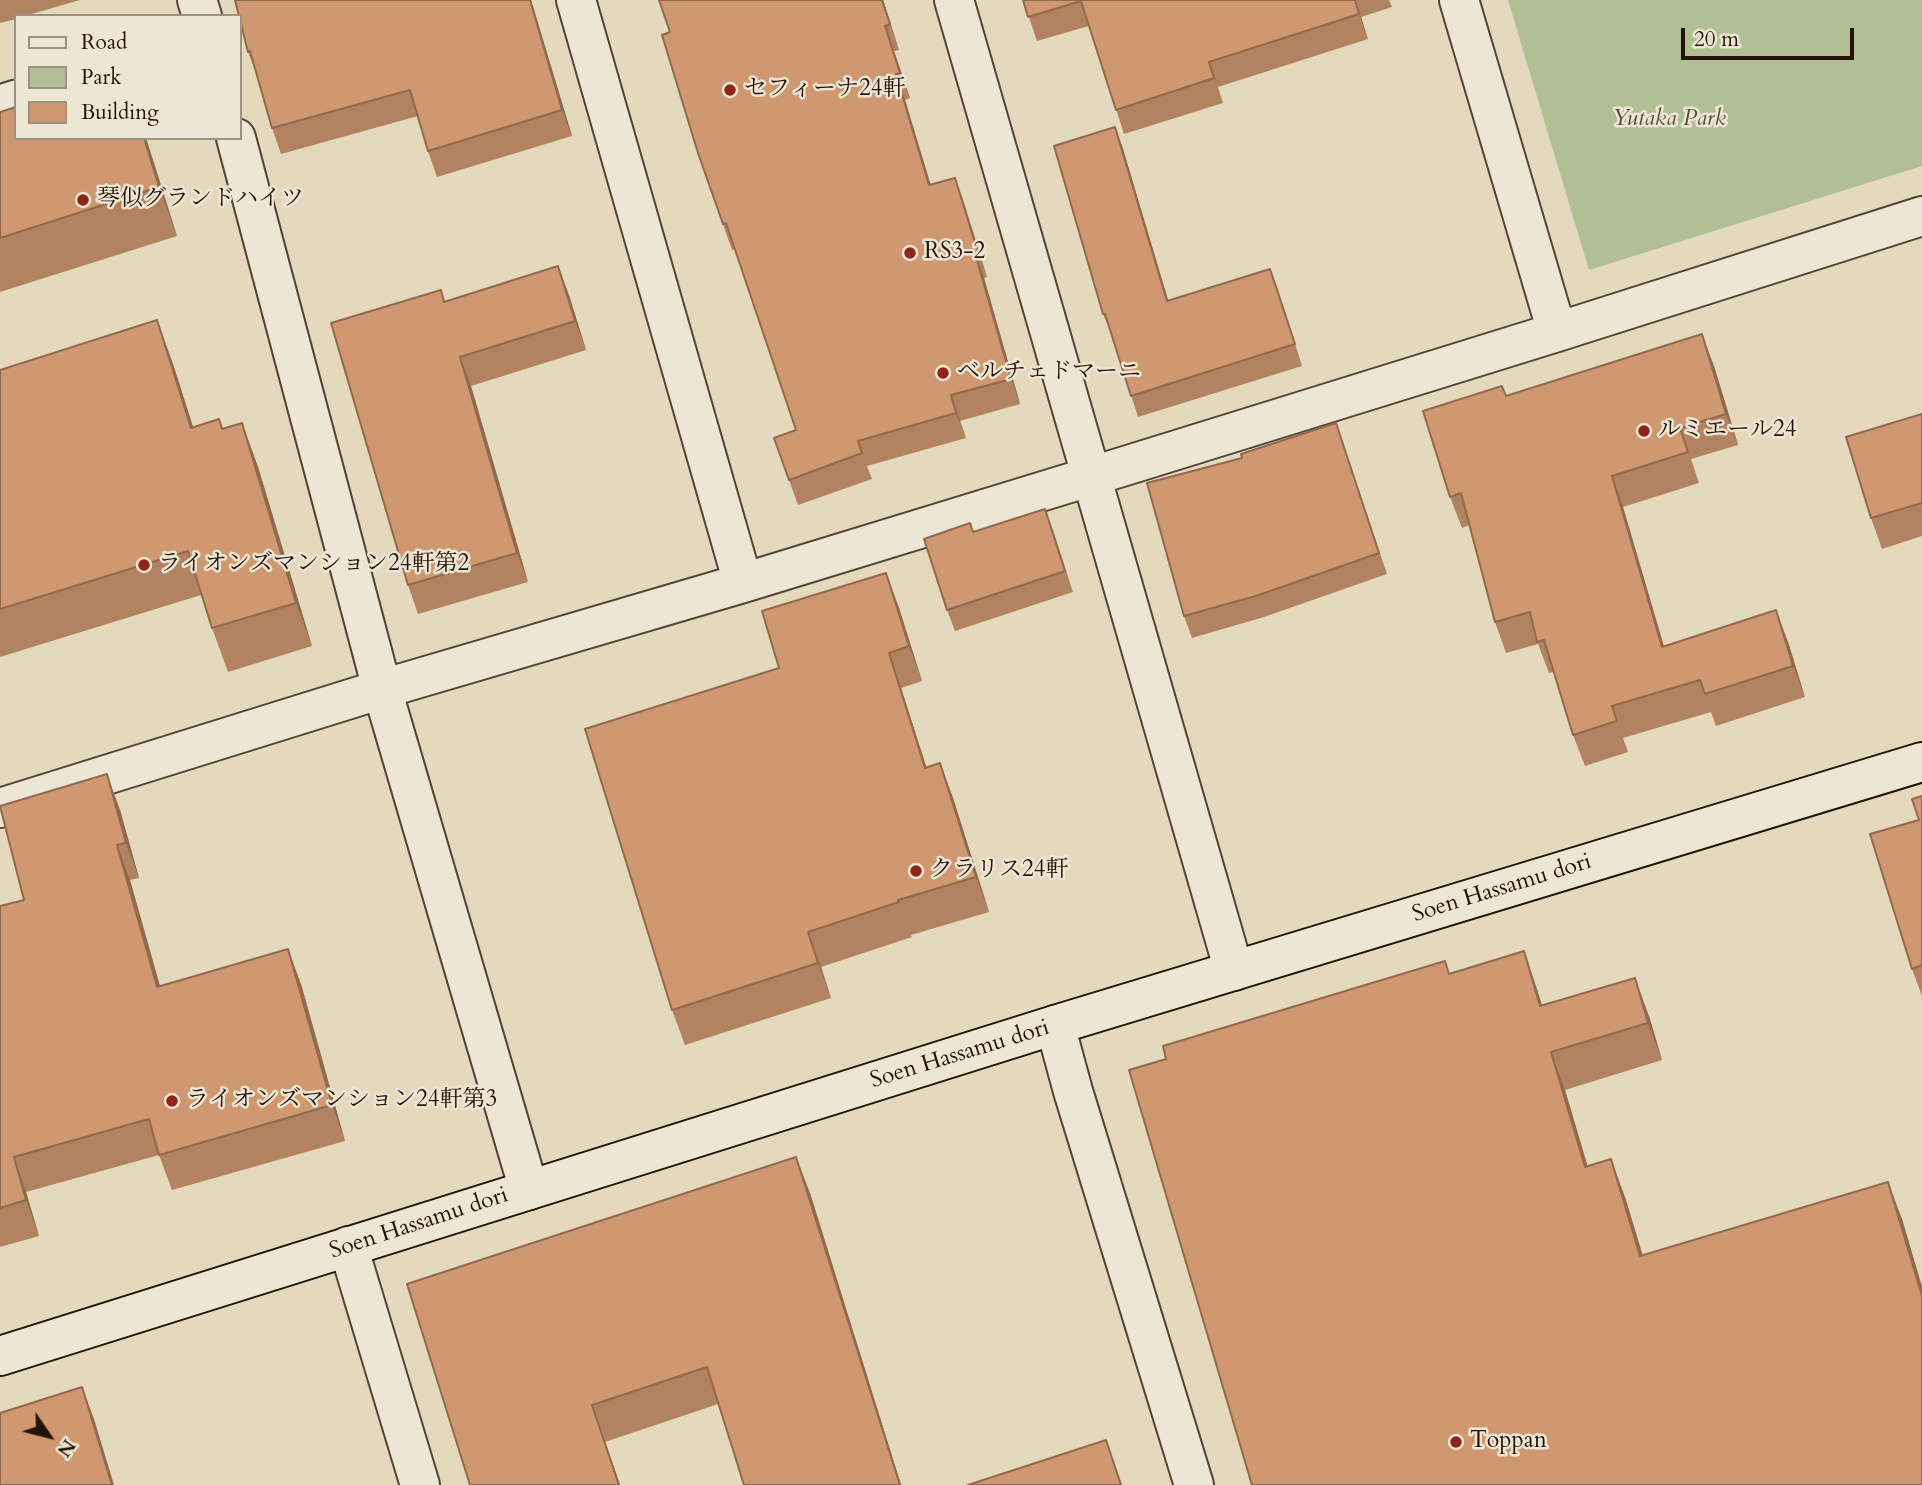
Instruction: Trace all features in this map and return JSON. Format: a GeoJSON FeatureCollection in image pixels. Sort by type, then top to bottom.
{"type":"FeatureCollection","features":[{"type":"Feature","properties":{"kind":"street"},"geometry":{"type":"LineString","coordinates":[[576,0],[743,583]]}},
{"type":"Feature","properties":{"kind":"street"},"geometry":{"type":"LineString","coordinates":[[954,0],[1234,971]]}},
{"type":"Feature","properties":{"kind":"street"},"geometry":{"type":"LineString","coordinates":[[1459,0],[1557,332]]}},
{"type":"Feature","properties":{"kind":"street"},"geometry":{"type":"LineString","coordinates":[[237,140],[382,689],[528,1190]]}},
{"type":"Feature","properties":{"kind":"street"},"geometry":{"type":"LineString","coordinates":[[0,808],[382,689],[743,583],[1557,332],[1922,216]]}},
{"type":"Feature","properties":{"kind":"street","name":"Soen Hassamu dori"},"geometry":{"type":"LineString","coordinates":[[0,1356],[1055,1025],[1922,762]]}},
{"type":"Feature","properties":{"kind":"street"},"geometry":{"type":"LineString","coordinates":[[1055,1025],[1194,1485]]}},
{"type":"Feature","properties":{"kind":"street"},"geometry":{"type":"LineString","coordinates":[[348,1246],[420,1485]]}},
{"type":"Feature","properties":{"kind":"green space","name":"Yutaka Park"},"geometry":{"type":"Polygon","coordinates":[[[1508,0],[1922,0],[1922,166],[1589,270],[1508,0]]]}},
{"type":"Feature","properties":{"kind":"building"},"geometry":{"type":"Polygon","coordinates":[[[235,0],[530,0],[562,110],[428,151],[410,90],[272,128],[250,51],[248,52],[242,28],[242,14],[238,14],[235,0]]]}},
{"type":"Feature","properties":{"kind":"building"},"geometry":{"type":"Polygon","coordinates":[[[659,0],[882,0],[890,24],[885,26],[900,73],[896,74],[929,185],[955,178],[978,252],[975,253],[1011,379],[951,395],[956,413],[858,441],[862,453],[789,480],[774,438],[796,430],[726,223],[723,224],[698,153],[662,35],[670,32],[659,0]]]}},
{"type":"Feature","properties":{"kind":"building"},"geometry":{"type":"Polygon","coordinates":[[[1023,0],[1355,0],[1359,14],[1209,62],[1214,78],[1116,110],[1081,1],[1028,17],[1023,0]]]}},
{"type":"Feature","properties":{"kind":"building"},"geometry":{"type":"Polygon","coordinates":[[[14,108],[14,140],[145,140],[159,187],[0,238],[0,112],[14,108]]]}},
{"type":"Feature","properties":{"kind":"building"},"geometry":{"type":"Polygon","coordinates":[[[1115,127],[1167,301],[1270,269],[1295,344],[1131,396],[1103,314],[1054,146],[1115,127]]]}},
{"type":"Feature","properties":{"kind":"building"},"geometry":{"type":"Polygon","coordinates":[[[558,266],[575,321],[460,357],[517,553],[408,585],[331,323],[441,290],[444,302],[558,266]]]}},
{"type":"Feature","properties":{"kind":"building"},"geometry":{"type":"Polygon","coordinates":[[[157,320],[191,428],[219,419],[222,429],[242,423],[296,603],[212,628],[188,551],[0,609],[0,370],[157,320]]]}},
{"type":"Feature","properties":{"kind":"building"},"geometry":{"type":"Polygon","coordinates":[[[1702,334],[1726,414],[1680,428],[1688,452],[1612,476],[1662,647],[1776,610],[1793,666],[1705,694],[1700,680],[1612,706],[1617,721],[1573,735],[1544,640],[1537,642],[1530,612],[1495,622],[1461,493],[1450,497],[1423,411],[1502,386],[1506,396],[1702,334]]]}},
{"type":"Feature","properties":{"kind":"building"},"geometry":{"type":"Polygon","coordinates":[[[1922,414],[1922,503],[1871,518],[1846,437],[1922,414]]]}},
{"type":"Feature","properties":{"kind":"building"},"geometry":{"type":"Polygon","coordinates":[[[1336,423],[1379,553],[1256,596],[1184,616],[1147,483],[1242,458],[1241,454],[1336,423]]]}},
{"type":"Feature","properties":{"kind":"building"},"geometry":{"type":"Polygon","coordinates":[[[1045,509],[1065,571],[947,610],[924,539],[970,523],[973,532],[1045,509]]]}},
{"type":"Feature","properties":{"kind":"building"},"geometry":{"type":"Polygon","coordinates":[[[886,573],[909,646],[889,653],[925,768],[940,763],[976,877],[898,900],[899,902],[808,932],[818,963],[672,1010],[585,729],[779,668],[762,611],[886,573]]]}},
{"type":"Feature","properties":{"kind":"building"},"geometry":{"type":"Polygon","coordinates":[[[107,774],[126,843],[117,845],[157,987],[288,949],[332,1105],[159,1155],[149,1119],[14,1157],[26,1200],[0,1208],[0,906],[24,900],[0,806],[107,774]]]}},
{"type":"Feature","properties":{"kind":"building"},"geometry":{"type":"Polygon","coordinates":[[[1922,796],[1922,965],[1912,969],[1870,834],[1919,820],[1912,799],[1922,796]]]}},
{"type":"Feature","properties":{"kind":"building"},"geometry":{"type":"Polygon","coordinates":[[[1524,951],[1540,1006],[1635,978],[1648,1023],[1551,1052],[1585,1167],[1611,1159],[1640,1256],[1888,1182],[1922,1296],[1922,1485],[1252,1485],[1129,1070],[1166,1059],[1163,1046],[1445,961],[1449,974],[1524,951]]]}},
{"type":"Feature","properties":{"kind":"building"},"geometry":{"type":"Polygon","coordinates":[[[796,1157],[900,1485],[744,1485],[707,1367],[592,1405],[619,1485],[470,1485],[407,1284],[796,1157]]]}},
{"type":"Feature","properties":{"kind":"building"},"geometry":{"type":"Polygon","coordinates":[[[82,1387],[112,1485],[0,1485],[0,1413],[82,1387]]]}},
{"type":"Feature","properties":{"kind":"building"},"geometry":{"type":"Polygon","coordinates":[[[1106,1440],[1121,1485],[968,1485],[1106,1440]]]}},
{"type":"Feature","properties":{"kind":"place","name":"セフィーナ24軒"},"geometry":{"type":"Point","coordinates":[730,90]}},
{"type":"Feature","properties":{"kind":"place","name":"琴似グランドハイツ"},"geometry":{"type":"Point","coordinates":[83,200]}},
{"type":"Feature","properties":{"kind":"place","name":"RS3-2"},"geometry":{"type":"Point","coordinates":[910,253]}},
{"type":"Feature","properties":{"kind":"place","name":"ベルチェドマーニ"},"geometry":{"type":"Point","coordinates":[943,373]}},
{"type":"Feature","properties":{"kind":"place","name":"ルミエール24"},"geometry":{"type":"Point","coordinates":[1644,431]}},
{"type":"Feature","properties":{"kind":"place","name":"ライオンズマンション24軒第2"},"geometry":{"type":"Point","coordinates":[144,565]}},
{"type":"Feature","properties":{"kind":"place","name":"クラリス24軒"},"geometry":{"type":"Point","coordinates":[916,871]}},
{"type":"Feature","properties":{"kind":"place","name":"ライオンズマンション24軒第3"},"geometry":{"type":"Point","coordinates":[172,1101]}},
{"type":"Feature","properties":{"kind":"place","name":"Toppan"},"geometry":{"type":"Point","coordinates":[1456,1442]}}]}
